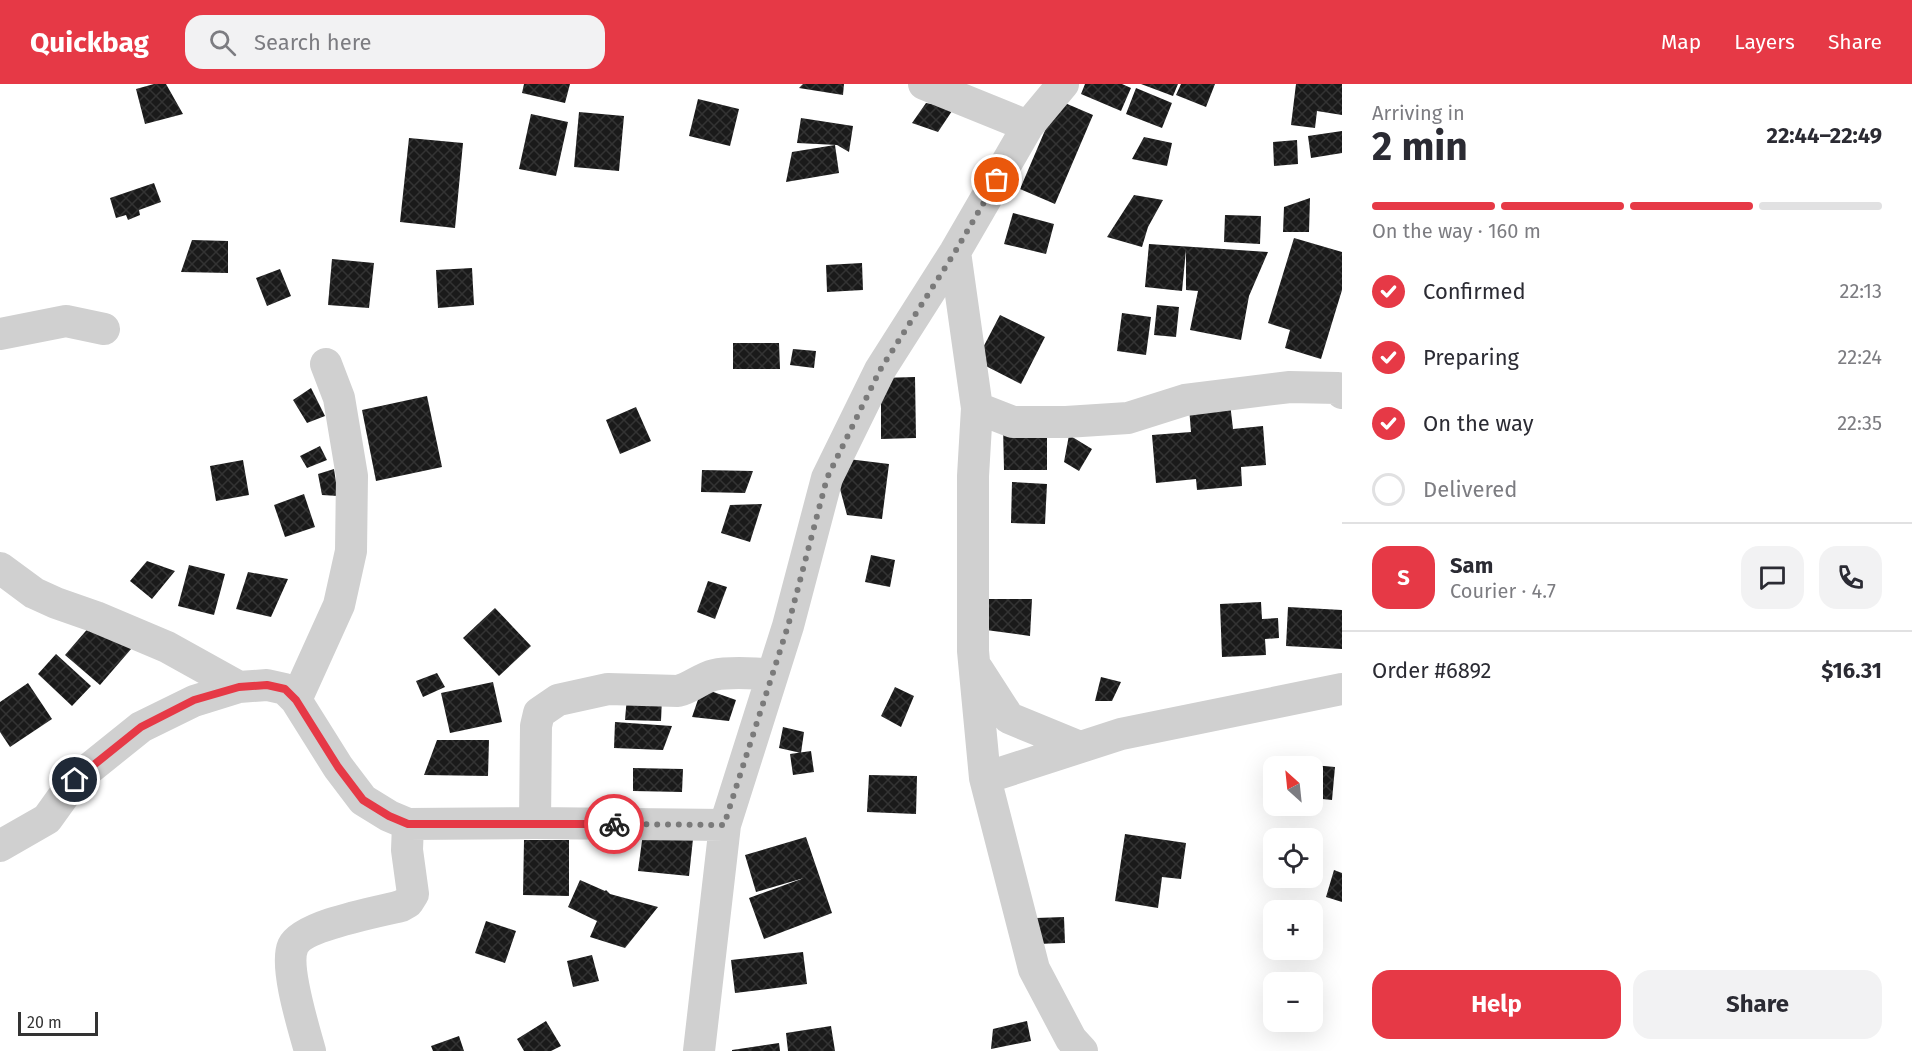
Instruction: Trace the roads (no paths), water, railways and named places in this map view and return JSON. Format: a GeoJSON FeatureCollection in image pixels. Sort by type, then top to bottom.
{"type":"FeatureCollection","features":[{"type":"Feature","properties":{"kind":"street"},"geometry":{"type":"LineString","coordinates":[[924,84],[1028,126]]}},
{"type":"Feature","properties":{"kind":"street"},"geometry":{"type":"LineString","coordinates":[[699,1051],[724,825],[788,626],[827,478],[880,370],[955,252],[1028,126],[1063,84]]}},
{"type":"Feature","properties":{"kind":"street"},"geometry":{"type":"LineString","coordinates":[[955,252],[977,408],[973,488],[974,664],[985,778],[1034,969],[1071,1039],[1082,1051]]}},
{"type":"Feature","properties":{"kind":"street"},"geometry":{"type":"LineString","coordinates":[[0,334],[66,321],[104,328]]}},
{"type":"Feature","properties":{"kind":"street"},"geometry":{"type":"LineString","coordinates":[[296,700],[339,605],[351,551],[352,476],[339,398],[326,364]]}},
{"type":"Feature","properties":{"kind":"street"},"geometry":{"type":"LineString","coordinates":[[977,408],[1013,422],[1066,422],[1128,418],[1185,400],[1290,387],[1338,388],[1342,393]]}},
{"type":"Feature","properties":{"kind":"street"},"geometry":{"type":"LineString","coordinates":[[0,568],[34,593],[167,647],[239,687]]}},
{"type":"Feature","properties":{"kind":"street"},"geometry":{"type":"LineString","coordinates":[[974,664],[1009,718],[1080,747]]}},
{"type":"Feature","properties":{"kind":"street"},"geometry":{"type":"LineString","coordinates":[[535,823],[536,726],[539,713],[558,700],[608,689],[678,691],[716,675],[772,674]]}},
{"type":"Feature","properties":{"kind":"street"},"geometry":{"type":"LineString","coordinates":[[0,846],[46,819],[75,780],[141,727],[194,700],[239,687],[267,685],[285,689],[296,700],[338,767],[363,800],[389,816],[408,824],[724,825]]}},
{"type":"Feature","properties":{"kind":"street"},"geometry":{"type":"LineString","coordinates":[[985,778],[1121,734],[1342,690]]}},
{"type":"Feature","properties":{"kind":"street"},"geometry":{"type":"LineString","coordinates":[[310,1051],[295,994],[291,967],[293,946],[303,935],[319,927],[401,906],[408,902],[413,894],[407,850],[408,824]]}}]}
